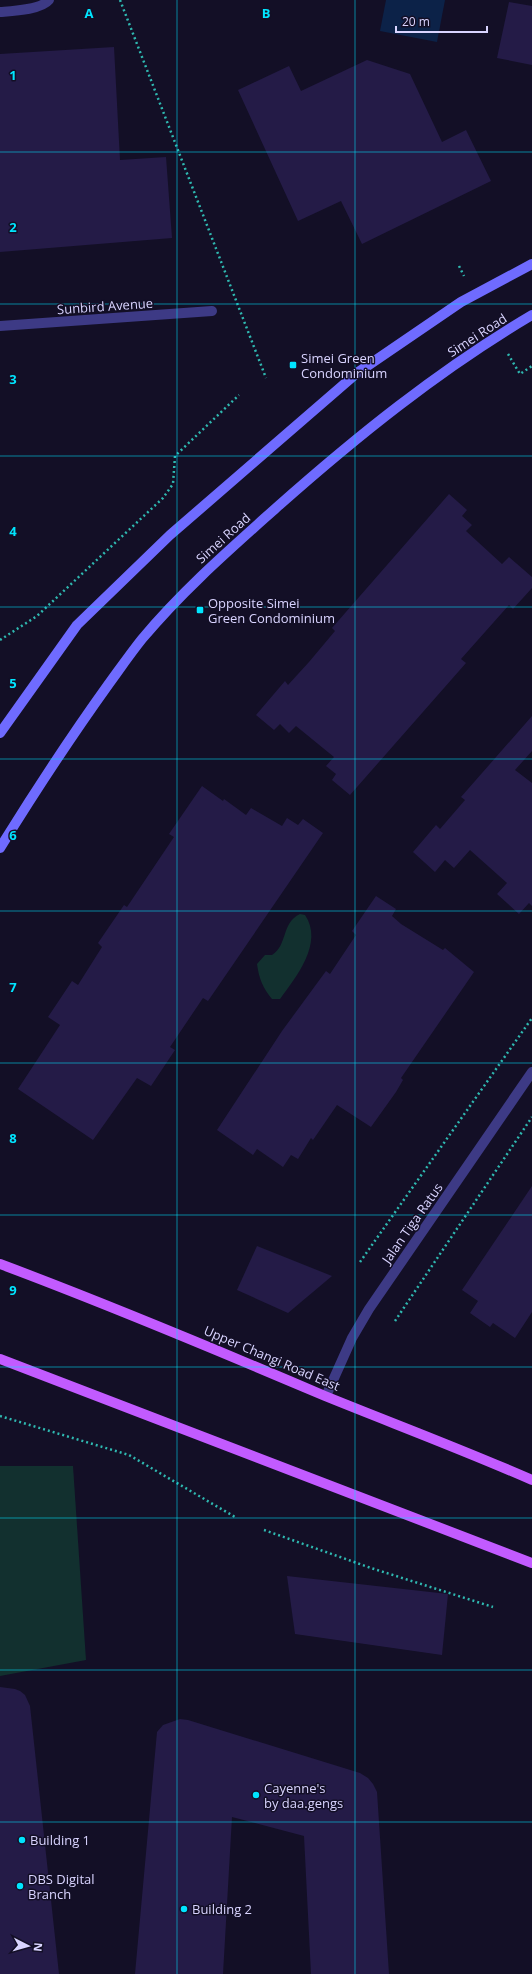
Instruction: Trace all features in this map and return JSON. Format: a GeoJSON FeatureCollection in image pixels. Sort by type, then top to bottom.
{"type":"FeatureCollection","features":[{"type":"Feature","properties":{"kind":"main road"},"geometry":{"type":"LineString","coordinates":[[0,732],[77,625],[176,530],[357,373],[462,302],[532,264]]}},
{"type":"Feature","properties":{"kind":"main road","name":"Simei Road"},"geometry":{"type":"LineString","coordinates":[[0,848],[49,771],[97,701],[142,640],[196,580],[302,485],[386,414],[485,343],[532,315]]}},
{"type":"Feature","properties":{"kind":"main road","name":"Upper Changi Road East"},"geometry":{"type":"LineString","coordinates":[[0,1264],[85,1295],[532,1480]]}},
{"type":"Feature","properties":{"kind":"main road"},"geometry":{"type":"LineString","coordinates":[[0,1359],[532,1563]]}},
{"type":"Feature","properties":{"kind":"street"},"geometry":{"type":"LineString","coordinates":[[0,12],[21,10],[46,4],[49,0]]}},
{"type":"Feature","properties":{"kind":"street","name":"Sunbird Avenue"},"geometry":{"type":"LineString","coordinates":[[0,326],[212,311]]}},
{"type":"Feature","properties":{"kind":"street","name":"Jalan Tiga Ratus"},"geometry":{"type":"LineString","coordinates":[[326,1396],[352,1338],[369,1309],[532,1072]]}},
{"type":"Feature","properties":{"kind":"path"},"geometry":{"type":"LineString","coordinates":[[120,0],[266,378]]}},
{"type":"Feature","properties":{"kind":"path"},"geometry":{"type":"LineString","coordinates":[[520,374],[532,366]]}},
{"type":"Feature","properties":{"kind":"path"},"geometry":{"type":"LineString","coordinates":[[0,640],[37,616],[163,498],[173,484],[175,456],[239,395]]}},
{"type":"Feature","properties":{"kind":"path"},"geometry":{"type":"LineString","coordinates":[[360,1262],[532,1018]]}},
{"type":"Feature","properties":{"kind":"path"},"geometry":{"type":"LineString","coordinates":[[395,1321],[532,1117]]}},
{"type":"Feature","properties":{"kind":"path"},"geometry":{"type":"LineString","coordinates":[[0,1416],[129,1455],[235,1517]]}},
{"type":"Feature","properties":{"kind":"path"},"geometry":{"type":"LineString","coordinates":[[264,1530],[371,1568],[493,1607]]}},
{"type":"Feature","properties":{"kind":"green space"},"geometry":{"type":"Polygon","coordinates":[[[300,914],[305,915],[310,926],[310,948],[300,970],[280,999],[272,999],[262,983],[257,964],[265,955],[272,955],[277,951],[290,923],[300,914]]]}},
{"type":"Feature","properties":{"kind":"green space"},"geometry":{"type":"Polygon","coordinates":[[[0,1466],[73,1466],[86,1660],[0,1676],[0,1466]]]}},
{"type":"Feature","properties":{"kind":"water"},"geometry":{"type":"Polygon","coordinates":[[[386,0],[445,0],[437,42],[380,31],[386,0]]]}},
{"type":"Feature","properties":{"kind":"building"},"geometry":{"type":"Polygon","coordinates":[[[509,2],[532,6],[532,65],[497,58],[509,2]]]}},
{"type":"Feature","properties":{"kind":"building"},"geometry":{"type":"Polygon","coordinates":[[[114,47],[120,160],[166,157],[172,238],[0,252],[0,54],[114,47]]]}},
{"type":"Feature","properties":{"kind":"building"},"geometry":{"type":"Polygon","coordinates":[[[367,60],[410,74],[442,142],[466,130],[491,181],[362,244],[341,201],[298,221],[238,90],[289,66],[301,91],[367,60]]]}},
{"type":"Feature","properties":{"kind":"building"},"geometry":{"type":"Polygon","coordinates":[[[449,494],[467,510],[462,516],[472,525],[466,531],[502,564],[509,557],[532,577],[532,588],[513,609],[509,605],[461,659],[466,663],[350,795],[332,780],[336,774],[326,766],[334,757],[296,726],[289,733],[280,724],[274,730],[256,715],[285,681],[288,685],[309,662],[335,631],[332,628],[449,494]]]}},
{"type":"Feature","properties":{"kind":"building"},"geometry":{"type":"Polygon","coordinates":[[[532,716],[532,751],[515,770],[532,783],[532,906],[529,903],[519,914],[497,894],[507,883],[470,850],[454,868],[445,860],[435,872],[413,852],[436,825],[440,829],[465,800],[461,797],[532,716]]]}},
{"type":"Feature","properties":{"kind":"building"},"geometry":{"type":"Polygon","coordinates":[[[202,786],[223,801],[224,799],[246,815],[251,808],[282,826],[287,818],[298,825],[303,819],[323,833],[208,1001],[203,998],[170,1047],[175,1050],[151,1086],[137,1078],[93,1140],[18,1089],[60,1025],[48,1017],[72,981],[78,985],[102,947],[98,943],[124,905],[127,907],[174,837],[169,834],[202,786]]]}},
{"type":"Feature","properties":{"kind":"building"},"geometry":{"type":"Polygon","coordinates":[[[376,896],[396,909],[392,916],[401,924],[443,950],[445,948],[474,972],[401,1078],[403,1080],[396,1092],[371,1127],[337,1105],[313,1140],[311,1138],[298,1159],[291,1155],[283,1167],[257,1149],[253,1155],[217,1130],[282,1031],[326,971],[330,974],[356,935],[352,931],[376,896]]]}},
{"type":"Feature","properties":{"kind":"building"},"geometry":{"type":"Polygon","coordinates":[[[532,1186],[532,1312],[515,1338],[493,1323],[490,1327],[470,1313],[478,1301],[462,1290],[532,1186]]]}},
{"type":"Feature","properties":{"kind":"building"},"geometry":{"type":"Polygon","coordinates":[[[257,1246],[332,1276],[288,1313],[237,1290],[257,1246]]]}},
{"type":"Feature","properties":{"kind":"building"},"geometry":{"type":"Polygon","coordinates":[[[287,1576],[448,1594],[442,1655],[295,1634],[287,1576]]]}},
{"type":"Feature","properties":{"kind":"building","name":"Building 1"},"geometry":{"type":"Polygon","coordinates":[[[0,1687],[20,1691],[25,1695],[30,1706],[59,1974],[0,1974],[0,1687]]]}},
{"type":"Feature","properties":{"kind":"building","name":"Building 2"},"geometry":{"type":"Polygon","coordinates":[[[180,1719],[188,1720],[360,1773],[368,1778],[373,1784],[377,1792],[389,1974],[311,1974],[304,1836],[232,1817],[223,1974],[135,1974],[157,1732],[163,1725],[180,1719]]]}},
{"type":"Feature","properties":{"kind":"place","name":"Simei Green Condominium"},"geometry":{"type":"Point","coordinates":[293,365]}},
{"type":"Feature","properties":{"kind":"place","name":"Opposite Simei Green Condominium"},"geometry":{"type":"Point","coordinates":[200,610]}},
{"type":"Feature","properties":{"kind":"place","name":"Cayenne's by daa.gengs"},"geometry":{"type":"Point","coordinates":[256,1795]}},
{"type":"Feature","properties":{"kind":"place","name":"Building 1"},"geometry":{"type":"Point","coordinates":[22,1840]}},
{"type":"Feature","properties":{"kind":"place","name":"DBS Digital Branch"},"geometry":{"type":"Point","coordinates":[20,1886]}},
{"type":"Feature","properties":{"kind":"place","name":"Building 2"},"geometry":{"type":"Point","coordinates":[184,1909]}}]}
